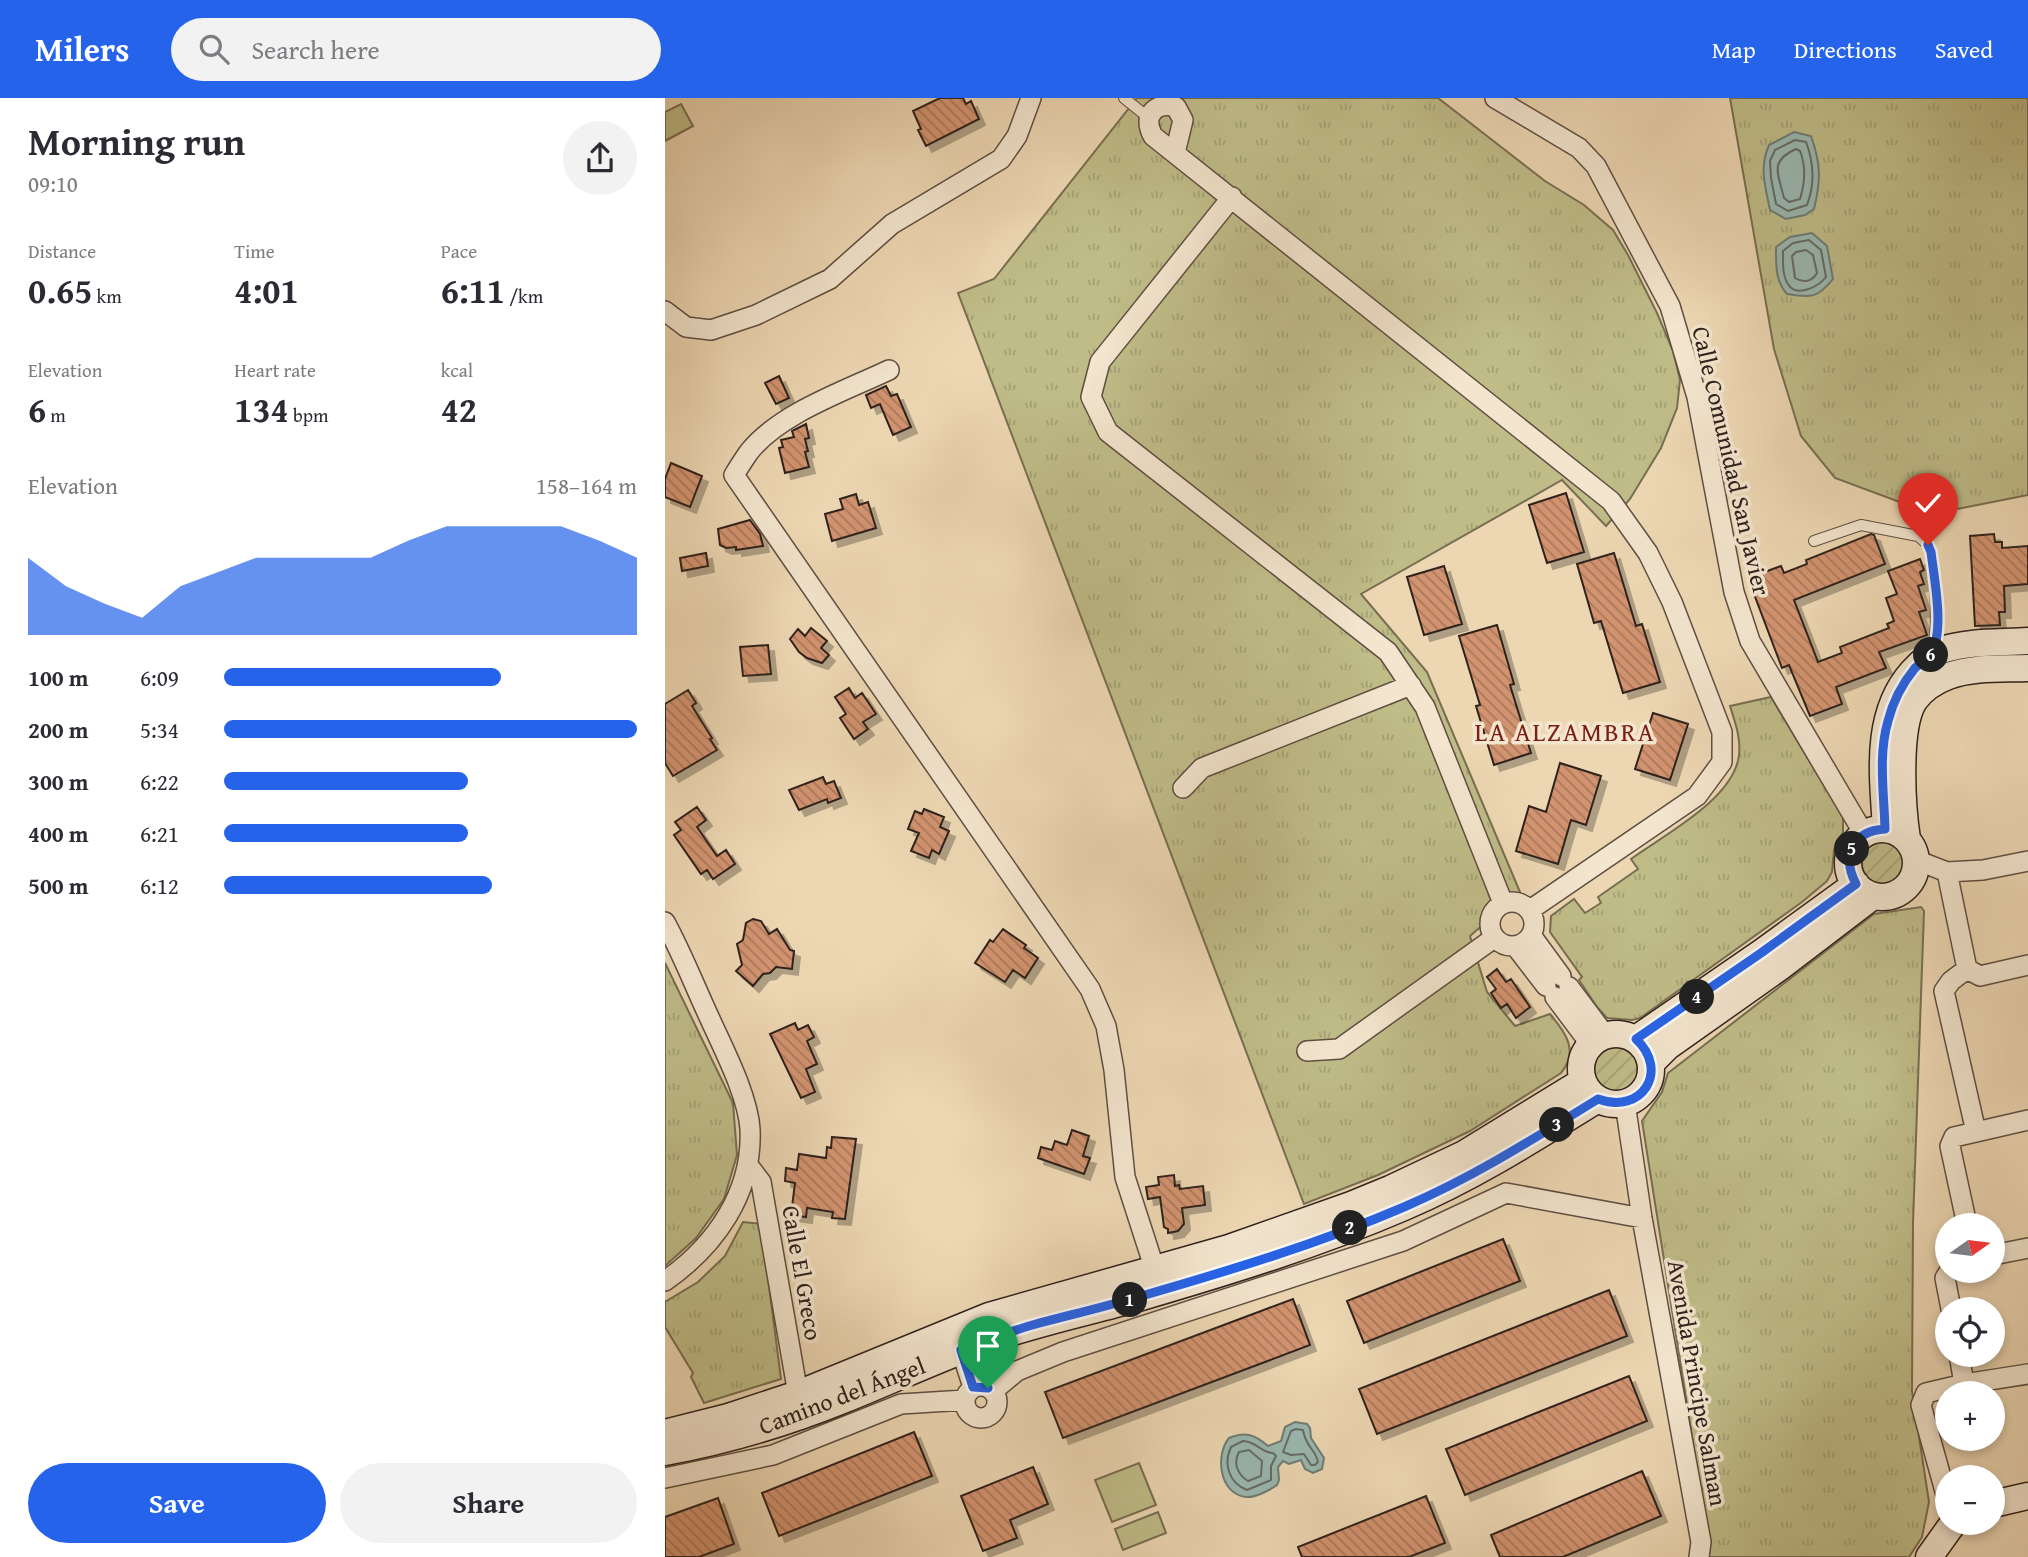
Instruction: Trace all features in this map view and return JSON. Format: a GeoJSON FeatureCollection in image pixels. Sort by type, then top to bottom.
{"type":"FeatureCollection","features":[{"type":"Feature","properties":{"kind":"street"},"geometry":{"type":"LineString","coordinates":[[665,311],[686,327],[711,331],[756,315],[830,279],[892,224],[1001,159],[1017,136],[1031,98]]}},
{"type":"Feature","properties":{"kind":"street","name":"Calle Comunidad San Javier"},"geometry":{"type":"LineString","coordinates":[[1495,98],[1579,148],[1595,166],[1670,306],[1697,397],[1734,592],[1749,641],[1893,840]]}},
{"type":"Feature","properties":{"kind":"street"},"geometry":{"type":"LineString","coordinates":[[1175,153],[1183,120],[1176,107],[1167,104],[1154,109],[1149,118],[1148,127],[1153,136],[1611,501],[1648,553],[1672,603],[1722,732],[1722,762],[1697,796],[1530,911]]}},
{"type":"Feature","properties":{"kind":"street"},"geometry":{"type":"LineString","coordinates":[[1232,197],[1100,362],[1091,397],[1108,432],[1388,652],[1425,707],[1503,904]]}},
{"type":"Feature","properties":{"kind":"street"},"geometry":{"type":"LineString","coordinates":[[889,370],[806,409],[770,432],[750,451],[734,475],[1090,989],[1106,1026],[1114,1070],[1125,1177],[1155,1270]]}},
{"type":"Feature","properties":{"kind":"street"},"geometry":{"type":"LineString","coordinates":[[2028,641],[1957,646],[1931,655],[1905,680],[1887,721],[1883,752],[1893,840],[1911,881],[1895,895],[1884,897],[1864,890],[1849,871],[1849,857],[1854,844],[1893,840],[1947,872],[1983,870],[2028,861]]}},
{"type":"Feature","properties":{"kind":"street"},"geometry":{"type":"LineString","coordinates":[[1893,840],[1904,818],[1906,723],[1915,701],[1933,683],[1949,675],[1966,671],[2028,668]]}},
{"type":"Feature","properties":{"kind":"street"},"geometry":{"type":"LineString","coordinates":[[1183,788],[1202,768],[1411,685]]}},
{"type":"Feature","properties":{"kind":"street"},"geometry":{"type":"LineString","coordinates":[[1947,872],[1967,969]]}},
{"type":"Feature","properties":{"kind":"street"},"geometry":{"type":"LineString","coordinates":[[1636,1039],[1761,953],[1864,890]]}},
{"type":"Feature","properties":{"kind":"street"},"geometry":{"type":"LineString","coordinates":[[1651,1063],[1667,1047],[1780,967],[1864,890]]}},
{"type":"Feature","properties":{"kind":"street"},"geometry":{"type":"LineString","coordinates":[[1517,902],[1530,911],[1534,918],[1524,941],[1504,946],[1494,938],[1489,925],[1493,912],[1503,904],[1517,902]]}},
{"type":"Feature","properties":{"kind":"street"},"geometry":{"type":"LineString","coordinates":[[665,922],[737,1080],[750,1127],[748,1165],[737,1200],[711,1242],[665,1281]]}},
{"type":"Feature","properties":{"kind":"street"},"geometry":{"type":"LineString","coordinates":[[1307,1051],[1339,1049],[1494,938]]}},
{"type":"Feature","properties":{"kind":"street"},"geometry":{"type":"LineString","coordinates":[[1524,941],[1598,1040]]}},
{"type":"Feature","properties":{"kind":"street"},"geometry":{"type":"LineString","coordinates":[[1967,969],[1980,976],[2028,965]]}},
{"type":"Feature","properties":{"kind":"street"},"geometry":{"type":"LineString","coordinates":[[1967,969],[1944,990],[1976,1132]]}},
{"type":"Feature","properties":{"kind":"street"},"geometry":{"type":"LineString","coordinates":[[1621,1034],[1636,1039],[1648,1054],[1651,1063],[1648,1084],[1634,1099],[1611,1104],[1591,1090],[1582,1061],[1598,1040],[1621,1034]]}},
{"type":"Feature","properties":{"kind":"street","name":"Camino del Ángel"},"geometry":{"type":"LineString","coordinates":[[665,1433],[728,1417],[798,1394],[989,1316],[1155,1270],[1304,1222],[1390,1189],[1591,1090]]}},
{"type":"Feature","properties":{"kind":"street","name":"Camino del Ángel"},"geometry":{"type":"LineString","coordinates":[[665,1452],[711,1443],[781,1422],[841,1401],[961,1350],[1033,1325],[1136,1298],[1258,1261],[1404,1207],[1504,1157],[1591,1090]]}},
{"type":"Feature","properties":{"kind":"street","name":"Avenida Principe Salman"},"geometry":{"type":"LineString","coordinates":[[1625,1103],[1642,1218],[1701,1542],[1699,1557]]}},
{"type":"Feature","properties":{"kind":"street"},"geometry":{"type":"LineString","coordinates":[[1964,1213],[1950,1146],[1954,1137],[2028,1120]]}},
{"type":"Feature","properties":{"kind":"street","name":"Calle El Greco"},"geometry":{"type":"LineString","coordinates":[[748,1165],[761,1182],[798,1394]]}},
{"type":"Feature","properties":{"kind":"street"},"geometry":{"type":"LineString","coordinates":[[665,1478],[773,1455],[901,1404],[977,1393],[1017,1371],[1063,1352],[1403,1241],[1506,1193],[1642,1218]]}},
{"type":"Feature","properties":{"kind":"street"},"geometry":{"type":"LineString","coordinates":[[2005,1253],[2028,1248]]}},
{"type":"Feature","properties":{"kind":"street"},"geometry":{"type":"LineString","coordinates":[[961,1350],[977,1393]]}},
{"type":"Feature","properties":{"kind":"street"},"geometry":{"type":"LineString","coordinates":[[1983,1381],[2028,1374]]}},
{"type":"Feature","properties":{"kind":"street"},"geometry":{"type":"LineString","coordinates":[[1935,1392],[1927,1394],[1921,1405],[1938,1465]]}},
{"type":"Feature","properties":{"kind":"street"},"geometry":{"type":"LineString","coordinates":[[2005,1501],[2028,1496]]}},
{"type":"Feature","properties":{"kind":"street"},"geometry":{"type":"LineString","coordinates":[[1929,1557],[1945,1535]]}},
{"type":"Feature","properties":{"kind":"lane"},"geometry":{"type":"LineString","coordinates":[[1124,98],[1149,118]]}},
{"type":"Feature","properties":{"kind":"lane"},"geometry":{"type":"LineString","coordinates":[[1814,541],[1861,525],[1918,536],[1924,540],[1931,552],[1937,619],[1931,655]]}},
{"type":"Feature","properties":{"kind":"green space"},"geometry":{"type":"Polygon","coordinates":[[[1137,98],[1438,98],[1545,181],[1584,205],[1613,230],[1657,313],[1673,351],[1680,380],[1677,408],[1661,448],[1630,499],[1606,526],[1562,480],[1361,594],[1427,672],[1520,892],[1470,936],[1487,992],[1515,1026],[1550,1014],[1565,1035],[1570,1050],[1561,1073],[1470,1131],[1378,1175],[1304,1204],[958,293],[994,279],[1137,98]]]}},
{"type":"Feature","properties":{"kind":"green space"},"geometry":{"type":"Polygon","coordinates":[[[1730,98],[2028,98],[2028,495],[1942,512],[1897,501],[1835,478],[1801,436],[1774,349],[1730,98]]]}},
{"type":"Feature","properties":{"kind":"green space"},"geometry":{"type":"Polygon","coordinates":[[[681,104],[693,126],[665,141],[665,112],[681,104]]]}},
{"type":"Feature","properties":{"kind":"green space"},"geometry":{"type":"Polygon","coordinates":[[[1771,697],[1843,817],[1843,833],[1834,850],[1832,872],[1827,881],[1802,902],[1640,1018],[1607,1018],[1579,980],[1582,977],[1550,932],[1551,916],[1574,899],[1585,913],[1601,903],[1598,897],[1638,869],[1631,859],[1712,801],[1734,771],[1739,755],[1736,724],[1730,706],[1771,697]]]}},
{"type":"Feature","properties":{"kind":"green space"},"geometry":{"type":"Polygon","coordinates":[[[1883,842],[1898,848],[1904,863],[1898,878],[1883,884],[1868,878],[1862,863],[1868,848],[1883,842]]]}},
{"type":"Feature","properties":{"kind":"green space"},"geometry":{"type":"Polygon","coordinates":[[[1921,907],[1924,911],[1913,1223],[1912,1391],[1929,1502],[1922,1537],[1909,1557],[1707,1557],[1710,1550],[1642,1121],[1662,1092],[1668,1073],[1874,914],[1921,907]]]}},
{"type":"Feature","properties":{"kind":"green space"},"geometry":{"type":"Polygon","coordinates":[[[665,963],[733,1103],[737,1155],[724,1199],[696,1238],[665,1266],[665,963]]]}},
{"type":"Feature","properties":{"kind":"green space"},"geometry":{"type":"Polygon","coordinates":[[[1616,1047],[1631,1054],[1638,1069],[1631,1084],[1616,1091],[1601,1084],[1594,1069],[1601,1054],[1616,1047]]]}},
{"type":"Feature","properties":{"kind":"green space"},"geometry":{"type":"Polygon","coordinates":[[[743,1222],[761,1224],[781,1379],[704,1403],[691,1377],[693,1373],[665,1327],[665,1302],[698,1282],[725,1256],[743,1222]]]}},
{"type":"Feature","properties":{"kind":"green space"},"geometry":{"type":"Polygon","coordinates":[[[1139,1463],[1156,1505],[1112,1522],[1095,1480],[1139,1463]]]}},
{"type":"Feature","properties":{"kind":"green space"},"geometry":{"type":"Polygon","coordinates":[[[1158,1512],[1166,1533],[1123,1550],[1115,1529],[1158,1512]]]}},
{"type":"Feature","properties":{"kind":"water"},"geometry":{"type":"Polygon","coordinates":[[[1794,132],[1811,136],[1817,155],[1819,181],[1814,209],[1805,215],[1786,219],[1770,210],[1764,161],[1769,145],[1794,132]]]}},
{"type":"Feature","properties":{"kind":"water"},"geometry":{"type":"Polygon","coordinates":[[[1812,233],[1827,246],[1833,279],[1823,290],[1813,295],[1787,294],[1778,278],[1776,247],[1790,237],[1812,233]]]}},
{"type":"Feature","properties":{"kind":"water"},"geometry":{"type":"Polygon","coordinates":[[[1295,1422],[1307,1424],[1310,1428],[1311,1438],[1324,1458],[1322,1469],[1313,1473],[1305,1469],[1301,1460],[1289,1464],[1283,1461],[1278,1467],[1277,1485],[1266,1491],[1246,1497],[1230,1489],[1222,1473],[1221,1463],[1229,1438],[1250,1435],[1268,1446],[1281,1441],[1285,1427],[1295,1422]]]}},
{"type":"Feature","properties":{"kind":"building"},"geometry":{"type":"Polygon","coordinates":[[[940,98],[963,98],[966,104],[971,101],[979,119],[926,146],[913,111],[940,98]]]}},
{"type":"Feature","properties":{"kind":"building"},"geometry":{"type":"Polygon","coordinates":[[[779,376],[789,398],[776,404],[765,383],[779,376]]]}},
{"type":"Feature","properties":{"kind":"building"},"geometry":{"type":"Polygon","coordinates":[[[886,386],[891,396],[897,394],[911,427],[893,435],[880,404],[871,408],[866,395],[886,386]]]}},
{"type":"Feature","properties":{"kind":"building"},"geometry":{"type":"Polygon","coordinates":[[[806,424],[809,438],[805,439],[808,451],[805,452],[809,467],[785,473],[779,448],[783,447],[781,440],[794,437],[792,431],[806,424]]]}},
{"type":"Feature","properties":{"kind":"building"},"geometry":{"type":"Polygon","coordinates":[[[671,463],[702,476],[690,507],[665,497],[665,479],[671,463]]]}},
{"type":"Feature","properties":{"kind":"building"},"geometry":{"type":"Polygon","coordinates":[[[1566,493],[1584,552],[1547,563],[1529,505],[1566,493]]]}},
{"type":"Feature","properties":{"kind":"building"},"geometry":{"type":"Polygon","coordinates":[[[856,494],[859,505],[868,502],[876,528],[832,541],[825,514],[843,509],[840,499],[856,494]]]}},
{"type":"Feature","properties":{"kind":"building"},"geometry":{"type":"Polygon","coordinates":[[[750,520],[760,534],[763,546],[736,550],[736,547],[726,548],[720,545],[718,529],[750,520]]]}},
{"type":"Feature","properties":{"kind":"building"},"geometry":{"type":"Polygon","coordinates":[[[1994,534],[1995,542],[2002,542],[2002,548],[2028,546],[2028,584],[2004,586],[2005,612],[1999,612],[2000,625],[1975,626],[1970,536],[1994,534]]]}},
{"type":"Feature","properties":{"kind":"building"},"geometry":{"type":"Polygon","coordinates":[[[1874,535],[1885,564],[1794,600],[1818,662],[1842,653],[1840,647],[1889,628],[1887,624],[1894,621],[1886,598],[1897,594],[1888,571],[1920,559],[1924,570],[1920,572],[1924,584],[1918,586],[1926,610],[1919,612],[1927,635],[1879,652],[1886,668],[1836,687],[1842,704],[1810,716],[1789,665],[1782,668],[1748,578],[1781,566],[1784,573],[1807,564],[1806,560],[1874,535]]]}},
{"type":"Feature","properties":{"kind":"building"},"geometry":{"type":"Polygon","coordinates":[[[706,553],[708,566],[682,571],[680,558],[706,553]]]}},
{"type":"Feature","properties":{"kind":"building"},"geometry":{"type":"Polygon","coordinates":[[[1614,553],[1636,626],[1642,624],[1660,682],[1623,693],[1601,621],[1594,623],[1577,564],[1614,553]]]}},
{"type":"Feature","properties":{"kind":"building"},"geometry":{"type":"Polygon","coordinates":[[[1444,566],[1462,624],[1424,635],[1407,577],[1444,566]]]}},
{"type":"Feature","properties":{"kind":"building"},"geometry":{"type":"Polygon","coordinates":[[[1497,625],[1514,684],[1510,685],[1531,753],[1494,765],[1476,706],[1480,705],[1459,636],[1497,625]]]}},
{"type":"Feature","properties":{"kind":"building"},"geometry":{"type":"Polygon","coordinates":[[[811,628],[827,641],[821,648],[829,655],[822,663],[799,652],[790,639],[798,629],[805,636],[811,628]]]}},
{"type":"Feature","properties":{"kind":"building"},"geometry":{"type":"Polygon","coordinates":[[[768,645],[771,674],[743,676],[740,647],[768,645]]]}},
{"type":"Feature","properties":{"kind":"building"},"geometry":{"type":"Polygon","coordinates":[[[849,688],[855,698],[862,693],[876,714],[863,722],[868,729],[854,739],[840,718],[846,714],[835,697],[849,688]]]}},
{"type":"Feature","properties":{"kind":"building"},"geometry":{"type":"Polygon","coordinates":[[[688,690],[696,703],[692,706],[717,750],[673,776],[665,763],[665,704],[688,690]]]}},
{"type":"Feature","properties":{"kind":"building"},"geometry":{"type":"Polygon","coordinates":[[[1653,713],[1688,724],[1670,780],[1635,769],[1653,713]]]}},
{"type":"Feature","properties":{"kind":"building"},"geometry":{"type":"Polygon","coordinates":[[[1560,763],[1601,776],[1586,825],[1571,820],[1558,864],[1516,851],[1529,806],[1546,812],[1560,763]]]}},
{"type":"Feature","properties":{"kind":"building"},"geometry":{"type":"Polygon","coordinates":[[[823,777],[826,784],[834,781],[841,798],[828,803],[827,799],[799,810],[789,790],[823,777]]]}},
{"type":"Feature","properties":{"kind":"building"},"geometry":{"type":"Polygon","coordinates":[[[697,807],[706,820],[697,827],[717,856],[726,850],[735,864],[713,879],[707,870],[701,874],[674,835],[681,830],[675,822],[697,807]]]}},
{"type":"Feature","properties":{"kind":"building"},"geometry":{"type":"Polygon","coordinates":[[[924,809],[944,817],[940,827],[949,831],[939,854],[932,850],[929,858],[911,851],[919,833],[908,829],[915,811],[922,814],[924,809]]]}},
{"type":"Feature","properties":{"kind":"building"},"geometry":{"type":"Polygon","coordinates":[[[753,919],[761,921],[769,934],[777,929],[790,950],[794,951],[792,969],[776,967],[770,973],[763,974],[753,986],[736,971],[742,965],[737,944],[743,940],[746,923],[753,919]]]}},
{"type":"Feature","properties":{"kind":"building"},"geometry":{"type":"Polygon","coordinates":[[[1003,929],[1026,945],[1024,948],[1038,958],[1025,978],[1013,970],[1005,982],[975,963],[990,940],[993,942],[1003,929]]]}},
{"type":"Feature","properties":{"kind":"building"},"geometry":{"type":"Polygon","coordinates":[[[1497,969],[1506,982],[1511,979],[1530,1007],[1516,1018],[1507,1004],[1501,1008],[1491,993],[1496,989],[1487,977],[1497,969]]]}},
{"type":"Feature","properties":{"kind":"building"},"geometry":{"type":"Polygon","coordinates":[[[795,1023],[798,1030],[808,1025],[814,1037],[807,1041],[817,1064],[806,1069],[815,1092],[801,1098],[770,1034],[795,1023]]]}},
{"type":"Feature","properties":{"kind":"building"},"geometry":{"type":"Polygon","coordinates":[[[1072,1130],[1089,1136],[1083,1156],[1090,1158],[1084,1174],[1038,1158],[1041,1147],[1052,1150],[1055,1141],[1067,1145],[1072,1130]]]}},
{"type":"Feature","properties":{"kind":"building"},"geometry":{"type":"Polygon","coordinates":[[[832,1137],[856,1139],[845,1219],[832,1218],[833,1212],[807,1208],[806,1217],[791,1215],[795,1183],[785,1181],[786,1168],[797,1170],[799,1154],[826,1158],[832,1137]]]}},
{"type":"Feature","properties":{"kind":"building"},"geometry":{"type":"Polygon","coordinates":[[[1174,1175],[1175,1186],[1179,1185],[1180,1189],[1203,1186],[1205,1205],[1182,1208],[1184,1224],[1178,1231],[1168,1233],[1168,1229],[1164,1227],[1160,1197],[1148,1199],[1146,1187],[1159,1185],[1158,1177],[1174,1175]]]}},
{"type":"Feature","properties":{"kind":"building"},"geometry":{"type":"Polygon","coordinates":[[[1503,1239],[1520,1281],[1364,1343],[1347,1301],[1503,1239]]]}},
{"type":"Feature","properties":{"kind":"building"},"geometry":{"type":"Polygon","coordinates":[[[1609,1290],[1627,1336],[1377,1434],[1359,1389],[1609,1290]]]}},
{"type":"Feature","properties":{"kind":"building"},"geometry":{"type":"Polygon","coordinates":[[[1293,1299],[1310,1345],[1063,1438],[1045,1392],[1293,1299]]]}},
{"type":"Feature","properties":{"kind":"building"},"geometry":{"type":"Polygon","coordinates":[[[1629,1376],[1647,1421],[1465,1495],[1446,1449],[1629,1376]]]}},
{"type":"Feature","properties":{"kind":"building"},"geometry":{"type":"Polygon","coordinates":[[[914,1432],[932,1476],[779,1536],[762,1493],[914,1432]]]}},
{"type":"Feature","properties":{"kind":"building"},"geometry":{"type":"Polygon","coordinates":[[[1033,1467],[1048,1504],[1010,1520],[1017,1538],[983,1551],[961,1496],[1033,1467]]]}},
{"type":"Feature","properties":{"kind":"building"},"geometry":{"type":"Polygon","coordinates":[[[1642,1471],[1661,1516],[1563,1557],[1500,1557],[1491,1535],[1642,1471]]]}},
{"type":"Feature","properties":{"kind":"building"},"geometry":{"type":"Polygon","coordinates":[[[1426,1496],[1445,1543],[1409,1557],[1302,1557],[1298,1547],[1426,1496]]]}},
{"type":"Feature","properties":{"kind":"building"},"geometry":{"type":"Polygon","coordinates":[[[718,1498],[734,1544],[699,1557],[665,1557],[665,1517],[718,1498]]]}},
{"type":"Feature","properties":{"kind":"district","name":"LA ALZAMBRA"},"geometry":{"type":"Point","coordinates":[1565,732]}},
{"type":"Feature","properties":{"kind":"route"},"geometry":{"type":"LineString","coordinates":[[988,1388],[973,1387],[961,1350],[1033,1325],[1136,1298],[1258,1261],[1332,1235],[1404,1207],[1457,1182],[1504,1157],[1598,1099],[1611,1104],[1625,1103],[1642,1092],[1648,1084],[1651,1063],[1648,1054],[1636,1039],[1856,884],[1849,871],[1849,857],[1854,844],[1864,834],[1885,829],[1883,743],[1887,721],[1905,680],[1931,655],[1936,637],[1937,619],[1931,552],[1928,545]]}}]}
